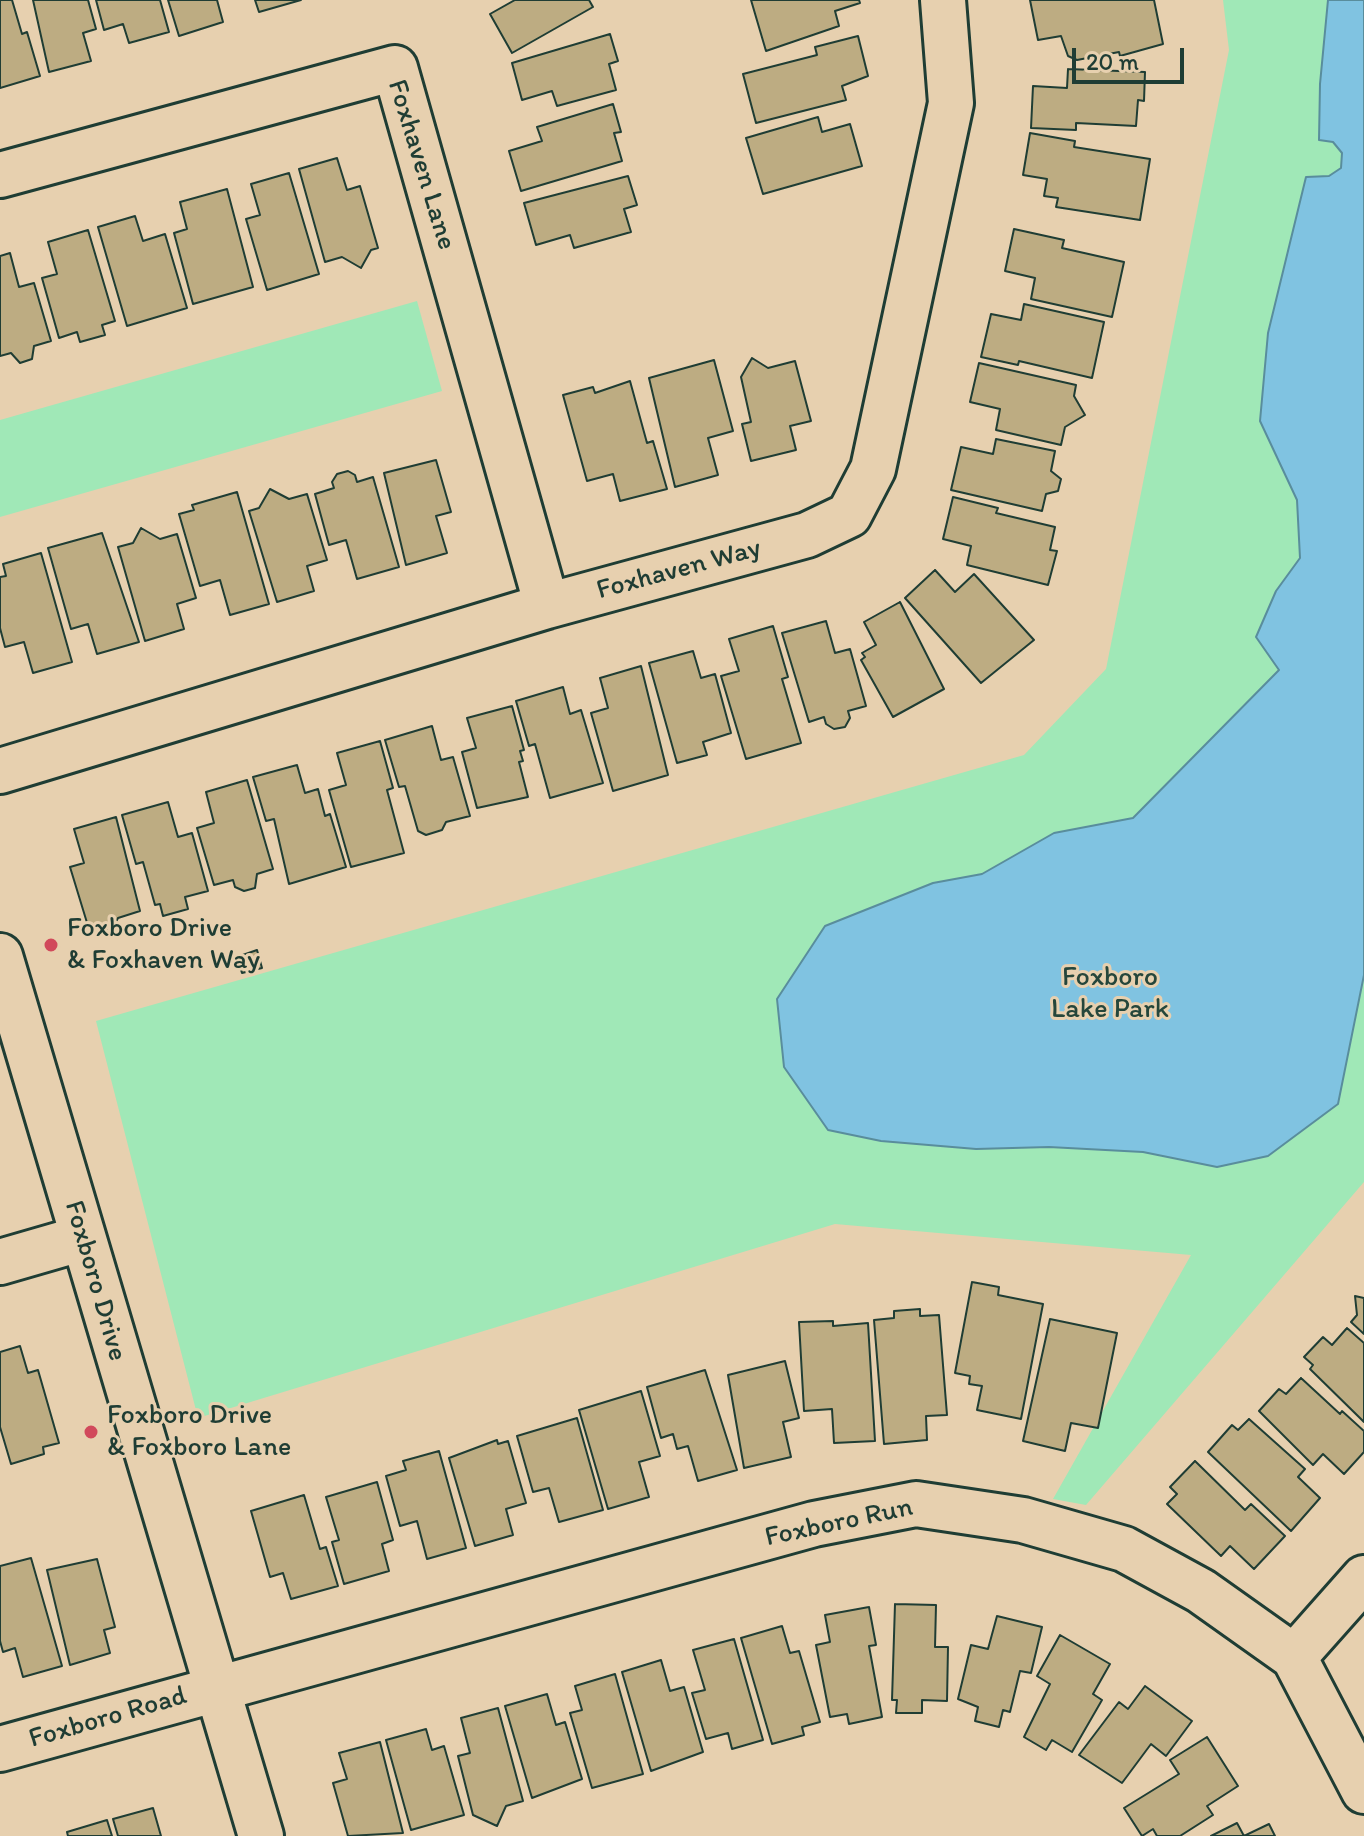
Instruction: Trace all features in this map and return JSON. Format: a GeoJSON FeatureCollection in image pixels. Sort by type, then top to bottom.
{"type":"FeatureCollection","features":[{"type":"Feature","properties":{"kind":"street","name":"Foxhaven Way"},"geometry":{"type":"LineString","coordinates":[[0,771],[547,606],[807,535],[849,515],[873,469],[951,103],[943,0]]}},
{"type":"Feature","properties":{"kind":"street","name":"Foxhaven Lane"},"geometry":{"type":"LineString","coordinates":[[0,175],[395,68],[547,606]]}},
{"type":"Feature","properties":{"kind":"street","name":"Foxboro Drive"},"geometry":{"type":"LineString","coordinates":[[0,956],[261,1836]]}},
{"type":"Feature","properties":{"kind":"street"},"geometry":{"type":"LineString","coordinates":[[0,1262],[83,1238]]}},
{"type":"Feature","properties":{"kind":"street","name":"Foxboro Run"},"geometry":{"type":"LineString","coordinates":[[215,1687],[814,1524],[916,1504],[1023,1520],[1124,1549],[1201,1591],[1294,1657],[1364,1791]]}},
{"type":"Feature","properties":{"kind":"street"},"geometry":{"type":"LineString","coordinates":[[1294,1657],[1364,1578]]}},
{"type":"Feature","properties":{"kind":"street","name":"Foxboro Road"},"geometry":{"type":"LineString","coordinates":[[0,1749],[215,1687]]}},
{"type":"Feature","properties":{"kind":"green space","name":"Foxboro Lake Park"},"geometry":{"type":"Polygon","coordinates":[[[1223,0],[1364,0],[1364,1182],[1086,1505],[1053,1499],[1191,1255],[835,1224],[198,1418],[96,1021],[1024,755],[1106,669],[1229,50],[1223,0]]]}},
{"type":"Feature","properties":{"kind":"green space"},"geometry":{"type":"Polygon","coordinates":[[[417,301],[442,391],[0,517],[0,420],[417,301]]]}},
{"type":"Feature","properties":{"kind":"water"},"geometry":{"type":"Polygon","coordinates":[[[1328,0],[1364,0],[1364,975],[1338,1104],[1268,1156],[1217,1167],[1143,1152],[1049,1147],[976,1149],[881,1141],[828,1130],[784,1067],[777,999],[825,926],[933,883],[982,874],[1054,833],[1133,818],[1279,670],[1256,637],[1276,591],[1300,558],[1297,500],[1260,421],[1268,333],[1306,177],[1329,176],[1341,168],[1342,153],[1333,142],[1319,140],[1320,84],[1328,0]]]}},
{"type":"Feature","properties":{"kind":"building"},"geometry":{"type":"Polygon","coordinates":[[[0,0],[12,0],[22,34],[27,32],[40,76],[0,88],[0,0]]]}},
{"type":"Feature","properties":{"kind":"building"},"geometry":{"type":"Polygon","coordinates":[[[33,0],[88,0],[96,29],[83,33],[91,61],[49,72],[33,0]]]}},
{"type":"Feature","properties":{"kind":"building"},"geometry":{"type":"Polygon","coordinates":[[[96,0],[160,0],[169,32],[129,43],[123,24],[104,30],[96,0]]]}},
{"type":"Feature","properties":{"kind":"building"},"geometry":{"type":"Polygon","coordinates":[[[168,0],[217,0],[223,22],[179,36],[168,0]]]}},
{"type":"Feature","properties":{"kind":"building"},"geometry":{"type":"Polygon","coordinates":[[[255,0],[301,0],[259,12],[255,0]]]}},
{"type":"Feature","properties":{"kind":"building"},"geometry":{"type":"Polygon","coordinates":[[[515,0],[589,0],[593,7],[512,53],[490,14],[515,0]]]}},
{"type":"Feature","properties":{"kind":"building"},"geometry":{"type":"Polygon","coordinates":[[[751,0],[859,0],[860,3],[835,11],[839,26],[766,51],[751,0]]]}},
{"type":"Feature","properties":{"kind":"building"},"geometry":{"type":"Polygon","coordinates":[[[1030,0],[1154,0],[1163,44],[1120,56],[1119,52],[1077,60],[1068,56],[1061,36],[1038,40],[1030,0]]]}},
{"type":"Feature","properties":{"kind":"building"},"geometry":{"type":"Polygon","coordinates":[[[610,34],[618,61],[609,64],[616,90],[557,106],[552,91],[522,100],[512,63],[610,34]]]}},
{"type":"Feature","properties":{"kind":"building"},"geometry":{"type":"Polygon","coordinates":[[[858,36],[868,76],[842,86],[846,100],[756,123],[743,74],[817,55],[815,47],[858,36]]]}},
{"type":"Feature","properties":{"kind":"building"},"geometry":{"type":"Polygon","coordinates":[[[1068,69],[1145,72],[1144,101],[1138,100],[1136,126],[1076,123],[1076,130],[1031,128],[1033,86],[1067,88],[1068,69]]]}},
{"type":"Feature","properties":{"kind":"building"},"geometry":{"type":"Polygon","coordinates":[[[613,104],[621,132],[614,133],[622,161],[521,191],[509,151],[542,141],[537,127],[613,104]]]}},
{"type":"Feature","properties":{"kind":"building"},"geometry":{"type":"Polygon","coordinates":[[[818,117],[822,132],[850,124],[862,166],[763,194],[746,138],[818,117]]]}},
{"type":"Feature","properties":{"kind":"building"},"geometry":{"type":"Polygon","coordinates":[[[1030,133],[1075,141],[1074,147],[1150,159],[1140,220],[1056,207],[1058,198],[1044,196],[1047,179],[1023,175],[1030,133]]]}},
{"type":"Feature","properties":{"kind":"building"},"geometry":{"type":"Polygon","coordinates":[[[337,158],[347,190],[360,186],[378,248],[371,250],[361,268],[342,257],[325,262],[299,169],[337,158]]]}},
{"type":"Feature","properties":{"kind":"building"},"geometry":{"type":"Polygon","coordinates":[[[289,173],[319,274],[267,290],[246,219],[260,215],[251,184],[289,173]]]}},
{"type":"Feature","properties":{"kind":"building"},"geometry":{"type":"Polygon","coordinates":[[[628,176],[637,205],[624,209],[631,232],[574,248],[570,235],[536,245],[524,203],[628,176]]]}},
{"type":"Feature","properties":{"kind":"building"},"geometry":{"type":"Polygon","coordinates":[[[227,189],[253,287],[193,304],[174,233],[187,229],[180,202],[227,189]]]}},
{"type":"Feature","properties":{"kind":"building"},"geometry":{"type":"Polygon","coordinates":[[[135,216],[143,241],[165,234],[187,308],[127,326],[98,227],[135,216]]]}},
{"type":"Feature","properties":{"kind":"building"},"geometry":{"type":"Polygon","coordinates":[[[1014,229],[1064,240],[1062,248],[1124,262],[1112,317],[1031,299],[1035,278],[1005,271],[1014,229]]]}},
{"type":"Feature","properties":{"kind":"building"},"geometry":{"type":"Polygon","coordinates":[[[88,230],[115,321],[102,325],[105,335],[80,342],[77,332],[59,338],[42,278],[57,274],[48,242],[88,230]]]}},
{"type":"Feature","properties":{"kind":"building"},"geometry":{"type":"Polygon","coordinates":[[[10,253],[19,287],[34,283],[51,341],[34,346],[32,359],[20,363],[11,353],[0,356],[0,256],[10,253]]]}},
{"type":"Feature","properties":{"kind":"building"},"geometry":{"type":"Polygon","coordinates":[[[1024,304],[1104,322],[1092,378],[1019,361],[1018,365],[981,357],[991,314],[1021,320],[1024,304]]]}},
{"type":"Feature","properties":{"kind":"building"},"geometry":{"type":"Polygon","coordinates":[[[752,358],[768,368],[795,361],[811,421],[790,426],[796,450],[751,461],[742,424],[751,422],[741,377],[752,358]]]}},
{"type":"Feature","properties":{"kind":"building"},"geometry":{"type":"Polygon","coordinates":[[[714,360],[733,431],[708,438],[718,475],[675,487],[649,378],[714,360]]]}},
{"type":"Feature","properties":{"kind":"building"},"geometry":{"type":"Polygon","coordinates":[[[979,363],[1076,385],[1074,396],[1085,415],[1065,427],[1061,445],[996,430],[1000,409],[970,402],[979,363]]]}},
{"type":"Feature","properties":{"kind":"building"},"geometry":{"type":"Polygon","coordinates":[[[630,381],[647,443],[653,441],[667,489],[620,501],[613,474],[587,481],[563,395],[593,387],[595,393],[630,381]]]}},
{"type":"Feature","properties":{"kind":"building"},"geometry":{"type":"Polygon","coordinates":[[[996,439],[1055,451],[1051,471],[1061,479],[1058,491],[1046,494],[1042,511],[951,490],[961,447],[993,454],[996,439]]]}},
{"type":"Feature","properties":{"kind":"building"},"geometry":{"type":"Polygon","coordinates":[[[436,460],[451,512],[436,516],[447,553],[406,565],[384,473],[436,460]]]}},
{"type":"Feature","properties":{"kind":"building"},"geometry":{"type":"Polygon","coordinates":[[[348,471],[355,475],[357,482],[373,477],[399,567],[357,579],[346,540],[329,545],[315,494],[334,488],[332,482],[337,474],[348,471]]]}},
{"type":"Feature","properties":{"kind":"building"},"geometry":{"type":"Polygon","coordinates":[[[270,489],[289,499],[307,494],[327,560],[307,566],[314,591],[277,602],[249,511],[259,508],[270,489]]]}},
{"type":"Feature","properties":{"kind":"building"},"geometry":{"type":"Polygon","coordinates":[[[237,492],[269,604],[230,615],[220,580],[200,586],[179,514],[194,510],[192,505],[237,492]]]}},
{"type":"Feature","properties":{"kind":"building"},"geometry":{"type":"Polygon","coordinates":[[[953,497],[998,508],[996,513],[1055,527],[1050,550],[1057,551],[1048,585],[967,565],[971,546],[943,539],[953,497]]]}},
{"type":"Feature","properties":{"kind":"building"},"geometry":{"type":"Polygon","coordinates":[[[141,528],[160,539],[177,534],[196,598],[177,604],[184,629],[145,641],[118,547],[133,543],[141,528]]]}},
{"type":"Feature","properties":{"kind":"building"},"geometry":{"type":"Polygon","coordinates":[[[102,533],[139,642],[97,654],[88,624],[71,629],[48,548],[102,533]]]}},
{"type":"Feature","properties":{"kind":"building"},"geometry":{"type":"Polygon","coordinates":[[[41,553],[72,662],[33,673],[24,642],[5,647],[0,628],[0,577],[6,576],[3,564],[41,553]]]}},
{"type":"Feature","properties":{"kind":"building"},"geometry":{"type":"Polygon","coordinates":[[[935,570],[955,592],[974,574],[1034,640],[981,683],[905,598],[935,570]]]}},
{"type":"Feature","properties":{"kind":"building"},"geometry":{"type":"Polygon","coordinates":[[[900,602],[944,689],[893,717],[861,660],[865,657],[862,653],[876,645],[864,622],[900,602]]]}},
{"type":"Feature","properties":{"kind":"building"},"geometry":{"type":"Polygon","coordinates":[[[826,621],[835,653],[850,649],[866,706],[848,711],[850,718],[845,727],[834,729],[826,724],[824,717],[809,722],[782,633],[826,621]]]}},
{"type":"Feature","properties":{"kind":"building"},"geometry":{"type":"Polygon","coordinates":[[[773,626],[788,677],[782,679],[801,743],[746,759],[721,676],[739,671],[729,639],[773,626]]]}},
{"type":"Feature","properties":{"kind":"building"},"geometry":{"type":"Polygon","coordinates":[[[693,651],[701,678],[715,674],[731,733],[703,742],[707,755],[677,763],[649,663],[693,651]]]}},
{"type":"Feature","properties":{"kind":"building"},"geometry":{"type":"Polygon","coordinates":[[[641,666],[668,775],[613,791],[591,713],[608,708],[600,678],[641,666]]]}},
{"type":"Feature","properties":{"kind":"building"},"geometry":{"type":"Polygon","coordinates":[[[563,687],[570,714],[581,710],[603,783],[550,798],[535,744],[529,746],[516,701],[563,687]]]}},
{"type":"Feature","properties":{"kind":"building"},"geometry":{"type":"Polygon","coordinates":[[[512,706],[524,750],[520,751],[523,761],[519,762],[528,797],[477,808],[462,752],[476,748],[467,718],[512,706]]]}},
{"type":"Feature","properties":{"kind":"building"},"geometry":{"type":"Polygon","coordinates":[[[432,726],[441,760],[453,757],[470,816],[446,822],[442,830],[426,835],[418,831],[405,786],[399,787],[385,740],[432,726]]]}},
{"type":"Feature","properties":{"kind":"building"},"geometry":{"type":"Polygon","coordinates":[[[380,741],[393,788],[387,790],[404,853],[351,867],[329,790],[346,785],[337,753],[380,741]]]}},
{"type":"Feature","properties":{"kind":"building"},"geometry":{"type":"Polygon","coordinates":[[[297,765],[305,793],[318,789],[325,816],[330,814],[346,867],[289,884],[274,819],[266,821],[253,777],[297,765]]]}},
{"type":"Feature","properties":{"kind":"building"},"geometry":{"type":"Polygon","coordinates":[[[247,780],[273,869],[257,874],[255,888],[244,891],[235,887],[233,880],[214,885],[197,828],[214,823],[206,792],[247,780]]]}},
{"type":"Feature","properties":{"kind":"building"},"geometry":{"type":"Polygon","coordinates":[[[168,802],[178,837],[192,833],[208,891],[185,897],[188,909],[163,916],[160,904],[155,905],[143,862],[136,864],[122,815],[168,802]]]}},
{"type":"Feature","properties":{"kind":"building"},"geometry":{"type":"Polygon","coordinates":[[[116,817],[140,911],[118,918],[111,931],[96,924],[88,926],[70,867],[84,863],[74,829],[116,817]]]}},
{"type":"Feature","properties":{"kind":"building"},"geometry":{"type":"Polygon","coordinates":[[[257,950],[262,968],[242,973],[237,957],[257,950]]]}},
{"type":"Feature","properties":{"kind":"building"},"geometry":{"type":"Polygon","coordinates":[[[972,1282],[999,1287],[998,1295],[1043,1304],[1021,1419],[977,1410],[982,1386],[969,1384],[970,1376],[955,1373],[972,1282]]]}},
{"type":"Feature","properties":{"kind":"building"},"geometry":{"type":"Polygon","coordinates":[[[1355,1296],[1364,1298],[1364,1334],[1351,1322],[1357,1315],[1355,1296]]]}},
{"type":"Feature","properties":{"kind":"building"},"geometry":{"type":"Polygon","coordinates":[[[920,1309],[920,1316],[939,1315],[947,1415],[926,1416],[927,1440],[884,1444],[874,1320],[894,1318],[894,1311],[920,1309]]]}},
{"type":"Feature","properties":{"kind":"building"},"geometry":{"type":"Polygon","coordinates":[[[1050,1319],[1117,1333],[1098,1428],[1071,1423],[1065,1451],[1023,1441],[1050,1319]]]}},
{"type":"Feature","properties":{"kind":"building"},"geometry":{"type":"Polygon","coordinates":[[[833,1321],[833,1326],[868,1323],[875,1441],[834,1443],[832,1409],[804,1411],[799,1322],[833,1321]]]}},
{"type":"Feature","properties":{"kind":"building"},"geometry":{"type":"Polygon","coordinates":[[[1347,1328],[1364,1343],[1364,1422],[1310,1369],[1313,1365],[1304,1357],[1323,1337],[1332,1345],[1347,1328]]]}},
{"type":"Feature","properties":{"kind":"building"},"geometry":{"type":"Polygon","coordinates":[[[20,1346],[28,1373],[38,1370],[59,1443],[43,1447],[44,1454],[11,1464],[0,1427],[0,1352],[20,1346]]]}},
{"type":"Feature","properties":{"kind":"building"},"geometry":{"type":"Polygon","coordinates":[[[785,1361],[799,1418],[783,1422],[791,1457],[744,1468],[728,1375],[785,1361]]]}},
{"type":"Feature","properties":{"kind":"building"},"geometry":{"type":"Polygon","coordinates":[[[705,1370],[737,1470],[698,1481],[688,1446],[677,1449],[673,1434],[661,1438],[647,1387],[705,1370]]]}},
{"type":"Feature","properties":{"kind":"building"},"geometry":{"type":"Polygon","coordinates":[[[1301,1378],[1340,1414],[1342,1411],[1364,1431],[1364,1452],[1344,1474],[1323,1454],[1313,1465],[1259,1411],[1279,1389],[1286,1394],[1301,1378]]]}},
{"type":"Feature","properties":{"kind":"building"},"geometry":{"type":"Polygon","coordinates":[[[641,1391],[660,1456],[639,1462],[649,1497],[608,1509],[579,1410],[641,1391]]]}},
{"type":"Feature","properties":{"kind":"building"},"geometry":{"type":"Polygon","coordinates":[[[577,1418],[603,1510],[559,1522],[549,1488],[533,1492],[517,1436],[577,1418]]]}},
{"type":"Feature","properties":{"kind":"building"},"geometry":{"type":"Polygon","coordinates":[[[1249,1419],[1305,1469],[1298,1477],[1320,1498],[1291,1531],[1208,1452],[1232,1425],[1238,1430],[1249,1419]]]}},
{"type":"Feature","properties":{"kind":"building"},"geometry":{"type":"Polygon","coordinates":[[[497,1440],[498,1444],[508,1441],[526,1503],[506,1509],[513,1535],[475,1546],[449,1458],[497,1440]]]}},
{"type":"Feature","properties":{"kind":"building"},"geometry":{"type":"Polygon","coordinates":[[[439,1451],[466,1548],[427,1559],[417,1521],[400,1526],[386,1476],[406,1470],[403,1461],[439,1451]]]}},
{"type":"Feature","properties":{"kind":"building"},"geometry":{"type":"Polygon","coordinates":[[[1195,1461],[1245,1510],[1251,1504],[1285,1536],[1254,1569],[1230,1546],[1221,1556],[1167,1504],[1177,1494],[1170,1487],[1195,1461]]]}},
{"type":"Feature","properties":{"kind":"building"},"geometry":{"type":"Polygon","coordinates":[[[377,1482],[393,1540],[382,1544],[389,1571],[344,1584],[332,1542],[339,1540],[326,1497],[377,1482]]]}},
{"type":"Feature","properties":{"kind":"building"},"geometry":{"type":"Polygon","coordinates":[[[304,1495],[320,1549],[326,1547],[338,1586],[291,1599],[283,1573],[270,1577],[251,1511],[304,1495]]]}},
{"type":"Feature","properties":{"kind":"building"},"geometry":{"type":"Polygon","coordinates":[[[31,1558],[62,1666],[23,1677],[15,1648],[3,1652],[0,1641],[0,1566],[31,1558]]]}},
{"type":"Feature","properties":{"kind":"building"},"geometry":{"type":"Polygon","coordinates":[[[97,1559],[115,1627],[104,1630],[110,1653],[70,1665],[47,1570],[97,1559]]]}},
{"type":"Feature","properties":{"kind":"building"},"geometry":{"type":"Polygon","coordinates":[[[895,1604],[936,1605],[935,1647],[948,1647],[947,1701],[922,1700],[922,1713],[896,1713],[897,1700],[892,1700],[895,1604]]]}},
{"type":"Feature","properties":{"kind":"building"},"geometry":{"type":"Polygon","coordinates":[[[869,1607],[876,1645],[869,1646],[882,1717],[849,1724],[847,1714],[830,1717],[816,1645],[830,1642],[825,1615],[869,1607]]]}},
{"type":"Feature","properties":{"kind":"building"},"geometry":{"type":"Polygon","coordinates":[[[997,1616],[1042,1627],[1031,1673],[1020,1671],[1010,1712],[1003,1710],[999,1727],[975,1721],[978,1707],[958,1699],[971,1645],[988,1649],[997,1616]]]}},
{"type":"Feature","properties":{"kind":"building"},"geometry":{"type":"Polygon","coordinates":[[[782,1626],[790,1653],[799,1651],[820,1722],[802,1727],[804,1735],[772,1744],[741,1638],[782,1626]]]}},
{"type":"Feature","properties":{"kind":"building"},"geometry":{"type":"Polygon","coordinates":[[[1060,1635],[1110,1664],[1093,1694],[1102,1700],[1072,1752],[1052,1740],[1046,1750],[1024,1737],[1050,1684],[1037,1676],[1060,1635]]]}},
{"type":"Feature","properties":{"kind":"building"},"geometry":{"type":"Polygon","coordinates":[[[734,1639],[763,1740],[732,1749],[728,1733],[706,1739],[692,1693],[705,1690],[693,1650],[734,1639]]]}},
{"type":"Feature","properties":{"kind":"building"},"geometry":{"type":"Polygon","coordinates":[[[661,1660],[670,1691],[684,1687],[703,1752],[651,1771],[622,1672],[661,1660]]]}},
{"type":"Feature","properties":{"kind":"building"},"geometry":{"type":"Polygon","coordinates":[[[615,1674],[643,1774],[592,1788],[570,1713],[582,1710],[575,1686],[615,1674]]]}},
{"type":"Feature","properties":{"kind":"building"},"geometry":{"type":"Polygon","coordinates":[[[1145,1686],[1192,1721],[1166,1756],[1151,1744],[1122,1783],[1079,1755],[1119,1702],[1128,1709],[1145,1686]]]}},
{"type":"Feature","properties":{"kind":"building"},"geometry":{"type":"Polygon","coordinates":[[[547,1694],[556,1725],[565,1722],[582,1779],[532,1798],[505,1706],[547,1694]]]}},
{"type":"Feature","properties":{"kind":"building"},"geometry":{"type":"Polygon","coordinates":[[[498,1708],[523,1801],[506,1806],[497,1826],[473,1815],[458,1756],[470,1753],[461,1718],[498,1708]]]}},
{"type":"Feature","properties":{"kind":"building"},"geometry":{"type":"Polygon","coordinates":[[[426,1729],[432,1750],[444,1746],[464,1815],[411,1830],[386,1740],[426,1729]]]}},
{"type":"Feature","properties":{"kind":"building"},"geometry":{"type":"Polygon","coordinates":[[[1207,1737],[1238,1786],[1207,1806],[1213,1815],[1180,1836],[1157,1836],[1153,1829],[1142,1836],[1124,1808],[1179,1774],[1170,1760],[1207,1737]]]}},
{"type":"Feature","properties":{"kind":"building"},"geometry":{"type":"Polygon","coordinates":[[[380,1742],[403,1833],[348,1836],[333,1783],[347,1779],[339,1753],[380,1742]]]}},
{"type":"Feature","properties":{"kind":"building"},"geometry":{"type":"Polygon","coordinates":[[[153,1808],[161,1836],[118,1836],[113,1819],[153,1808]]]}},
{"type":"Feature","properties":{"kind":"building"},"geometry":{"type":"Polygon","coordinates":[[[107,1820],[112,1836],[68,1836],[67,1832],[107,1820]]]}},
{"type":"Feature","properties":{"kind":"building"},"geometry":{"type":"Polygon","coordinates":[[[1237,1823],[1244,1836],[1211,1836],[1237,1823]]]}},
{"type":"Feature","properties":{"kind":"building"},"geometry":{"type":"Polygon","coordinates":[[[1269,1824],[1275,1836],[1244,1836],[1269,1824]]]}},
{"type":"Feature","properties":{"kind":"place","name":"Foxboro Drive & Foxhaven Way"},"geometry":{"type":"Point","coordinates":[51,945]}},
{"type":"Feature","properties":{"kind":"place","name":"Foxboro Drive & Foxboro Lane"},"geometry":{"type":"Point","coordinates":[91,1432]}}]}
